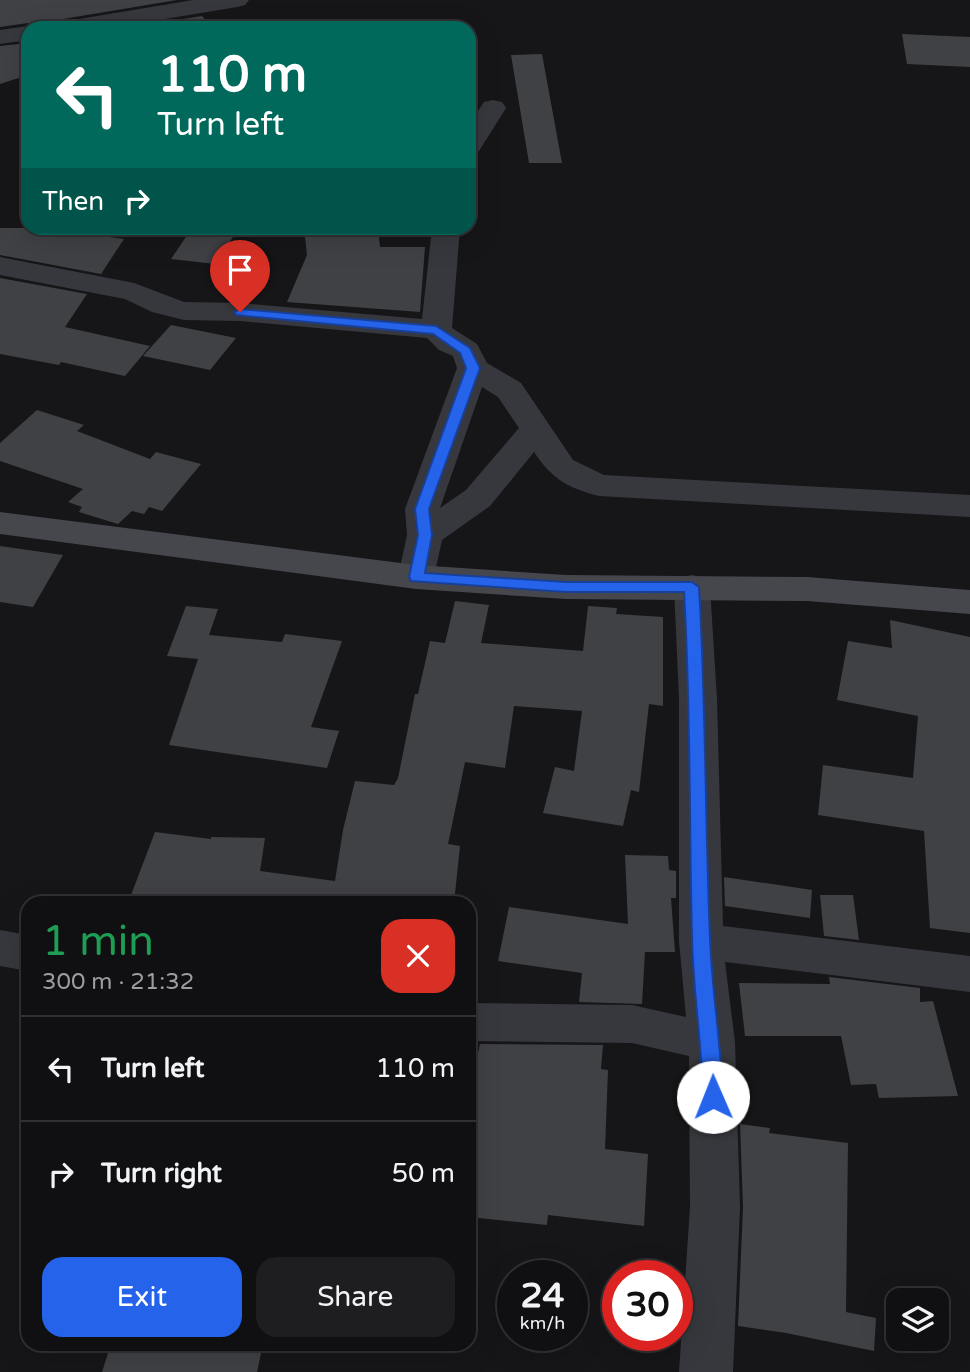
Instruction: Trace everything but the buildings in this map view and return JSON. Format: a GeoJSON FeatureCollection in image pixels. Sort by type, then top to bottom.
{"type":"FeatureCollection","features":[{"type":"Feature","properties":{"kind":"street"},"geometry":{"type":"LineString","coordinates":[[110,21],[237,0]]}},
{"type":"Feature","properties":{"kind":"street"},"geometry":{"type":"LineString","coordinates":[[0,37],[21,34]]}},
{"type":"Feature","properties":{"kind":"street"},"geometry":{"type":"LineString","coordinates":[[476,134],[493,108]]}},
{"type":"Feature","properties":{"kind":"street"},"geometry":{"type":"LineString","coordinates":[[436,330],[445,235]]}},
{"type":"Feature","properties":{"kind":"street"},"geometry":{"type":"LineString","coordinates":[[0,266],[134,292],[163,306],[184,311],[253,313],[436,330],[466,351],[473,368],[510,390],[561,467],[599,485],[970,506]]}},
{"type":"Feature","properties":{"kind":"street"},"geometry":{"type":"LineString","coordinates":[[416,577],[425,535],[422,509],[473,368]]}},
{"type":"Feature","properties":{"kind":"street"},"geometry":{"type":"LineString","coordinates":[[425,535],[478,499],[537,428]]}},
{"type":"Feature","properties":{"kind":"street"},"geometry":{"type":"LineString","coordinates":[[0,523],[416,577],[566,587],[807,589],[970,602]]}},
{"type":"Feature","properties":{"kind":"street"},"geometry":{"type":"LineString","coordinates":[[692,587],[698,699],[701,941],[712,1042],[714,1371]]}},
{"type":"Feature","properties":{"kind":"street"},"geometry":{"type":"LineString","coordinates":[[701,941],[970,974]]}},
{"type":"Feature","properties":{"kind":"street"},"geometry":{"type":"LineString","coordinates":[[0,948],[21,952]]}},
{"type":"Feature","properties":{"kind":"street"},"geometry":{"type":"LineString","coordinates":[[476,1022],[632,1024],[712,1042]]}},
{"type":"Feature","properties":{"kind":"route"},"geometry":{"type":"LineString","coordinates":[[240,312],[436,330],[466,351],[473,368],[422,509],[425,535],[416,577],[566,587],[692,587],[698,699],[701,941],[712,1042],[713,1097]]}}]}
